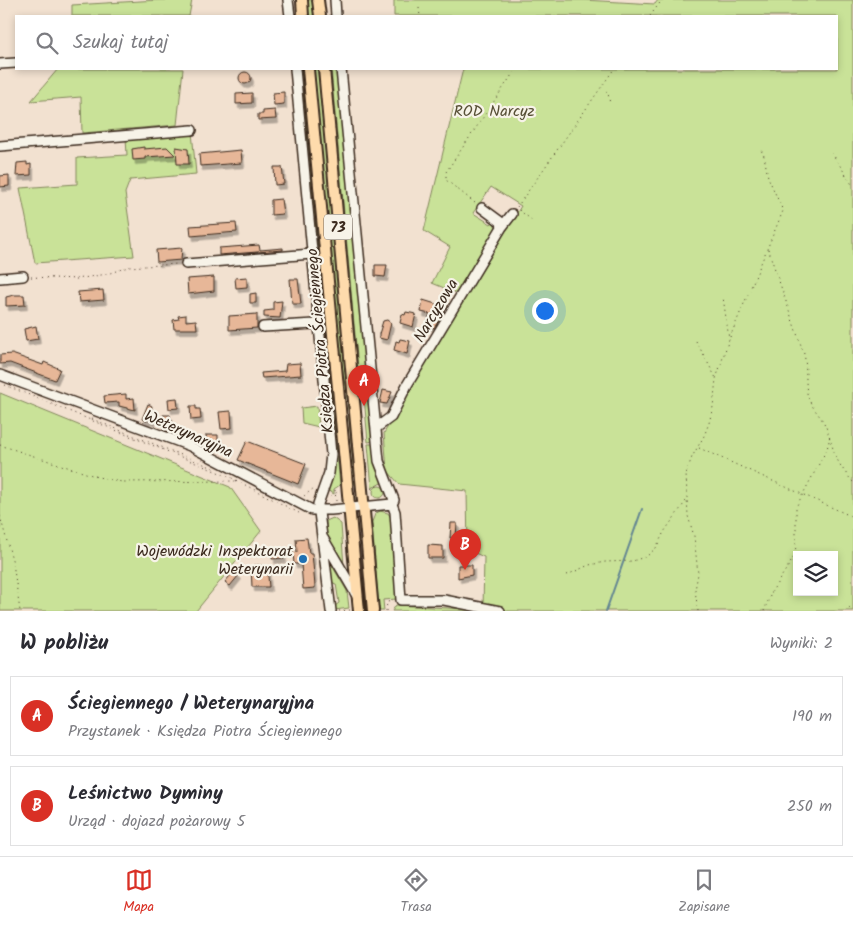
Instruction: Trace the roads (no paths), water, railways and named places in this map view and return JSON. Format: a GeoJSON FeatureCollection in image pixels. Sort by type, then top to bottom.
{"type":"FeatureCollection","features":[{"type":"Feature","properties":{"kind":"main road"},"geometry":{"type":"LineString","coordinates":[[302,0],[303,15]]}},
{"type":"Feature","properties":{"kind":"main road"},"geometry":{"type":"LineString","coordinates":[[318,0],[320,15]]}},
{"type":"Feature","properties":{"kind":"main road","name":"Księdza Piotra Ściegiennego"},"geometry":{"type":"LineString","coordinates":[[308,70],[358,596],[355,610]]}},
{"type":"Feature","properties":{"kind":"main road","name":"Księdza Piotra Ściegiennego"},"geometry":{"type":"LineString","coordinates":[[324,70],[373,611]]}},
{"type":"Feature","properties":{"kind":"street"},"geometry":{"type":"LineString","coordinates":[[288,0],[290,15]]}},
{"type":"Feature","properties":{"kind":"street"},"geometry":{"type":"LineString","coordinates":[[335,0],[336,15]]}},
{"type":"Feature","properties":{"kind":"street"},"geometry":{"type":"LineString","coordinates":[[0,64],[15,63]]}},
{"type":"Feature","properties":{"kind":"street"},"geometry":{"type":"LineString","coordinates":[[294,70],[331,462],[330,472],[318,499],[320,534],[331,611]]}},
{"type":"Feature","properties":{"kind":"street"},"geometry":{"type":"LineString","coordinates":[[341,70],[379,462],[394,498],[392,504],[395,512],[401,600],[444,600],[500,611]]}},
{"type":"Feature","properties":{"kind":"street"},"geometry":{"type":"LineString","coordinates":[[0,146],[192,130]]}},
{"type":"Feature","properties":{"kind":"street"},"geometry":{"type":"LineString","coordinates":[[480,207],[501,222],[502,227]]}},
{"type":"Feature","properties":{"kind":"street","name":"Narcyzowa"},"geometry":{"type":"LineString","coordinates":[[376,428],[391,417],[407,385],[502,227],[514,211]]}},
{"type":"Feature","properties":{"kind":"street"},"geometry":{"type":"LineString","coordinates":[[186,264],[312,254]]}},
{"type":"Feature","properties":{"kind":"street"},"geometry":{"type":"LineString","coordinates":[[0,278],[23,276]]}},
{"type":"Feature","properties":{"kind":"street"},"geometry":{"type":"LineString","coordinates":[[263,328],[314,324]]}},
{"type":"Feature","properties":{"kind":"street","name":"Weterynaryjna"},"geometry":{"type":"LineString","coordinates":[[0,375],[190,446],[299,504],[319,511],[392,504]]}},
{"type":"Feature","properties":{"kind":"street"},"geometry":{"type":"LineString","coordinates":[[320,534],[358,596]]}},
{"type":"Feature","properties":{"kind":"waterway"},"geometry":{"type":"LineString","coordinates":[[606,611],[642,509]]}},
{"type":"Feature","properties":{"kind":"place","name":"Ściegiennego / Weterynaryjna"},"geometry":{"type":"Point","coordinates":[364,406]}},
{"type":"Feature","properties":{"kind":"place","name":"Wojewódzki Inspektorat Weterynarii"},"geometry":{"type":"Point","coordinates":[303,559]}},
{"type":"Feature","properties":{"kind":"place","name":"Leśnictwo Dyminy"},"geometry":{"type":"Point","coordinates":[465,570]}},
{"type":"Feature","properties":{"kind":"park label","name":"ROD Narcyz"},"geometry":{"type":"Point","coordinates":[494,110]}}]}
